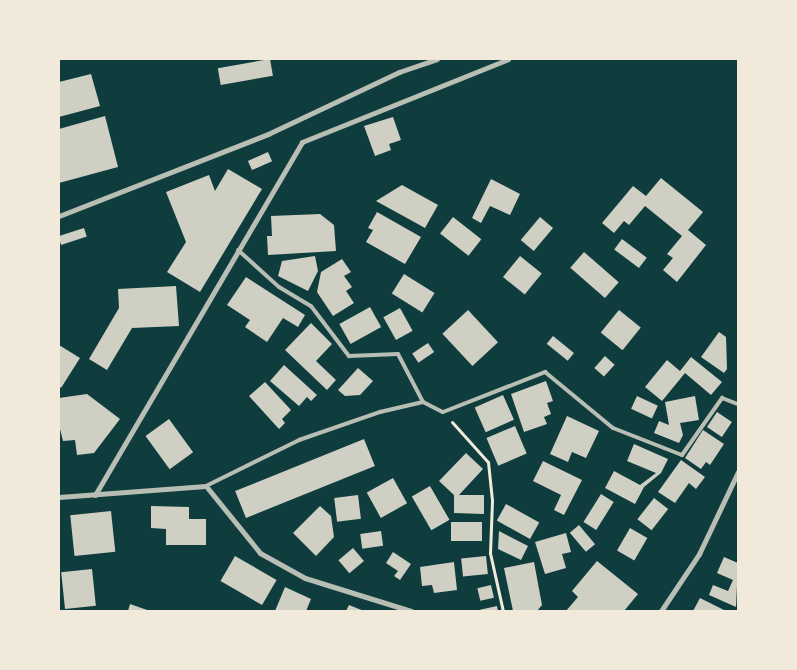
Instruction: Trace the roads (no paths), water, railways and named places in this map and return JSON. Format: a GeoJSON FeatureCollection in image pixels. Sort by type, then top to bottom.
{"type":"FeatureCollection","features":[{"type":"Feature","properties":{"kind":"street"},"geometry":{"type":"LineString","coordinates":[[59,216],[268,134],[399,72],[436,59]]}},
{"type":"Feature","properties":{"kind":"street"},"geometry":{"type":"LineString","coordinates":[[95,494],[302,142],[508,59]]}},
{"type":"Feature","properties":{"kind":"street"},"geometry":{"type":"LineString","coordinates":[[661,611],[699,554],[738,472]]}},
{"type":"Feature","properties":{"kind":"street"},"geometry":{"type":"LineString","coordinates":[[59,497],[206,486],[260,553],[305,578],[411,611]]}},
{"type":"Feature","properties":{"kind":"lane"},"geometry":{"type":"LineString","coordinates":[[238,250],[279,287],[311,306],[349,356],[398,354],[423,402],[443,412],[545,372],[613,428],[682,455],[722,398],[738,404]]}},
{"type":"Feature","properties":{"kind":"lane"},"geometry":{"type":"LineString","coordinates":[[206,486],[299,440],[380,412],[423,402]]}}]}
